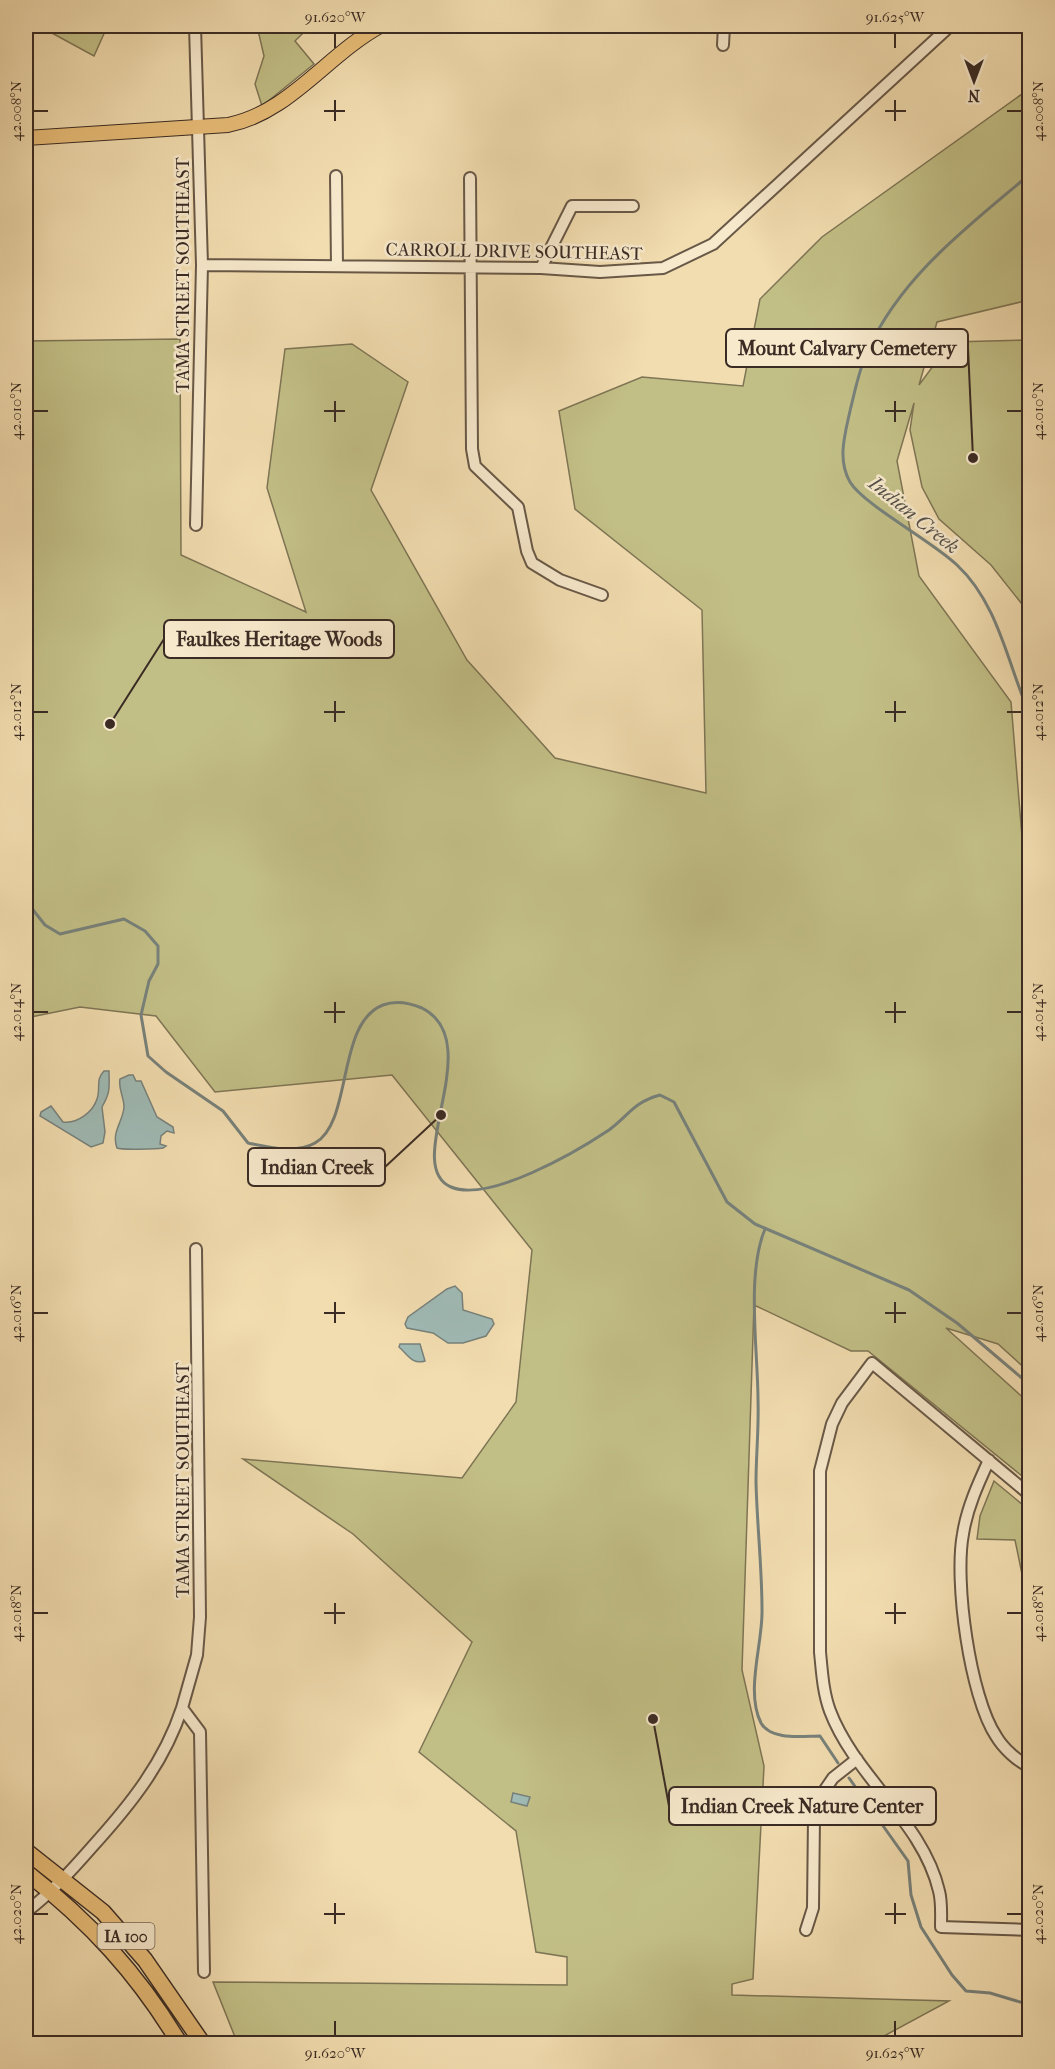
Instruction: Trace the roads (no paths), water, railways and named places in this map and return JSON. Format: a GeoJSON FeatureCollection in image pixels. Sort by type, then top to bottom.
{"type":"FeatureCollection","features":[{"type":"Feature","properties":{"kind":"highway","name":"IA 100"},"geometry":{"type":"LineString","coordinates":[[26,1851],[104,1912],[128,1939],[186,2017],[202,2043]]}},
{"type":"Feature","properties":{"kind":"highway","name":"IA 100"},"geometry":{"type":"LineString","coordinates":[[26,1872],[87,1923],[128,1968],[180,2043]]}},
{"type":"Feature","properties":{"kind":"main road"},"geometry":{"type":"LineString","coordinates":[[26,138],[228,125],[260,116],[380,26]]}},
{"type":"Feature","properties":{"kind":"street","name":"TAMA STREET SOUTHEAST"},"geometry":{"type":"LineString","coordinates":[[195,26],[202,265],[196,525]]}},
{"type":"Feature","properties":{"kind":"street"},"geometry":{"type":"LineString","coordinates":[[723,45],[724,26]]}},
{"type":"Feature","properties":{"kind":"street","name":"CARROLL DRIVE SOUTHEAST"},"geometry":{"type":"LineString","coordinates":[[202,265],[541,268],[600,272],[651,270],[688,258],[713,244],[950,26]]}},
{"type":"Feature","properties":{"kind":"street"},"geometry":{"type":"LineString","coordinates":[[336,176],[337,266]]}},
{"type":"Feature","properties":{"kind":"street"},"geometry":{"type":"LineString","coordinates":[[470,178],[472,449],[475,466],[518,507],[531,563],[560,580],[602,595]]}},
{"type":"Feature","properties":{"kind":"street"},"geometry":{"type":"LineString","coordinates":[[541,268],[572,206],[633,206]]}},
{"type":"Feature","properties":{"kind":"street","name":"TAMA STREET SOUTHEAST"},"geometry":{"type":"LineString","coordinates":[[26,1912],[64,1879],[126,1810],[146,1783],[162,1755],[183,1708],[197,1655],[200,1617],[196,1249]]}},
{"type":"Feature","properties":{"kind":"street"},"geometry":{"type":"LineString","coordinates":[[1029,1495],[872,1363],[852,1390],[832,1424],[820,1471],[822,1682],[830,1710],[857,1759],[926,1854],[940,1893],[941,1927],[1029,1930]]}},
{"type":"Feature","properties":{"kind":"street"},"geometry":{"type":"LineString","coordinates":[[989,1460],[972,1498],[962,1536],[961,1600],[980,1701],[988,1722],[996,1737],[1029,1767]]}},
{"type":"Feature","properties":{"kind":"street"},"geometry":{"type":"LineString","coordinates":[[183,1708],[200,1732],[204,1972]]}},
{"type":"Feature","properties":{"kind":"street"},"geometry":{"type":"LineString","coordinates":[[806,1930],[813,1908],[814,1817],[820,1797],[833,1778],[857,1759]]}},
{"type":"Feature","properties":{"kind":"water"},"geometry":{"type":"Polygon","coordinates":[[[104,1071],[109,1071],[109,1086],[102,1107],[105,1132],[103,1143],[91,1147],[40,1116],[41,1112],[51,1106],[63,1122],[74,1121],[84,1116],[95,1104],[99,1081],[104,1071]]]}},
{"type":"Feature","properties":{"kind":"water"},"geometry":{"type":"Polygon","coordinates":[[[133,1075],[136,1081],[141,1081],[157,1117],[173,1127],[174,1133],[167,1131],[161,1136],[160,1144],[166,1146],[163,1148],[117,1148],[115,1137],[124,1107],[120,1079],[133,1075]]]}},
{"type":"Feature","properties":{"kind":"water"},"geometry":{"type":"Polygon","coordinates":[[[455,1286],[462,1293],[463,1310],[492,1319],[494,1324],[486,1336],[463,1343],[448,1343],[433,1333],[407,1328],[405,1324],[408,1317],[447,1289],[455,1286]]]}},
{"type":"Feature","properties":{"kind":"water"},"geometry":{"type":"Polygon","coordinates":[[[400,1344],[420,1344],[425,1361],[420,1362],[410,1358],[399,1347],[400,1344]]]}},
{"type":"Feature","properties":{"kind":"water"},"geometry":{"type":"Polygon","coordinates":[[[513,1793],[530,1797],[527,1806],[511,1802],[513,1793]]]}},
{"type":"Feature","properties":{"kind":"waterway","name":"Indian Creek"},"geometry":{"type":"LineString","coordinates":[[1030,174],[939,253],[899,298],[882,323],[868,350],[860,372],[843,447],[846,474],[858,491],[883,512],[946,555],[971,581],[983,598],[1001,636],[1030,715]]}},
{"type":"Feature","properties":{"kind":"waterway","name":"Indian Creek"},"geometry":{"type":"LineString","coordinates":[[26,901],[45,925],[60,934],[124,919],[145,931],[158,946],[158,964],[149,981],[141,1015],[148,1056],[166,1072],[223,1111],[248,1143],[291,1149],[315,1143],[327,1132],[335,1115],[351,1051],[358,1031],[368,1015],[388,1003],[413,1005],[422,1008],[440,1025],[448,1047],[447,1074],[434,1155],[438,1174],[451,1187],[467,1190],[487,1188],[532,1173],[609,1130],[638,1105],[660,1095],[674,1102],[727,1202],[755,1224],[909,1290],[957,1323],[1030,1385]]}},
{"type":"Feature","properties":{"kind":"waterway"},"geometry":{"type":"LineString","coordinates":[[765,1229],[759,1247],[754,1290],[758,1380],[756,1482],[762,1610],[755,1682],[756,1710],[761,1723],[772,1733],[788,1736],[820,1736],[838,1763]]}},
{"type":"Feature","properties":{"kind":"waterway"},"geometry":{"type":"LineString","coordinates":[[849,1778],[908,1861],[911,1895],[921,1927],[952,1975],[966,1991],[990,1993],[1030,2005]]}},
{"type":"Feature","properties":{"kind":"place","name":"Mount Calvary Cemetery"},"geometry":{"type":"Point","coordinates":[973,458]}},
{"type":"Feature","properties":{"kind":"place","name":"Faulkes Heritage Woods"},"geometry":{"type":"Point","coordinates":[110,724]}},
{"type":"Feature","properties":{"kind":"place","name":"Indian Creek"},"geometry":{"type":"Point","coordinates":[441,1115]}},
{"type":"Feature","properties":{"kind":"place","name":"Indian Creek Nature Center"},"geometry":{"type":"Point","coordinates":[653,1719]}}]}
